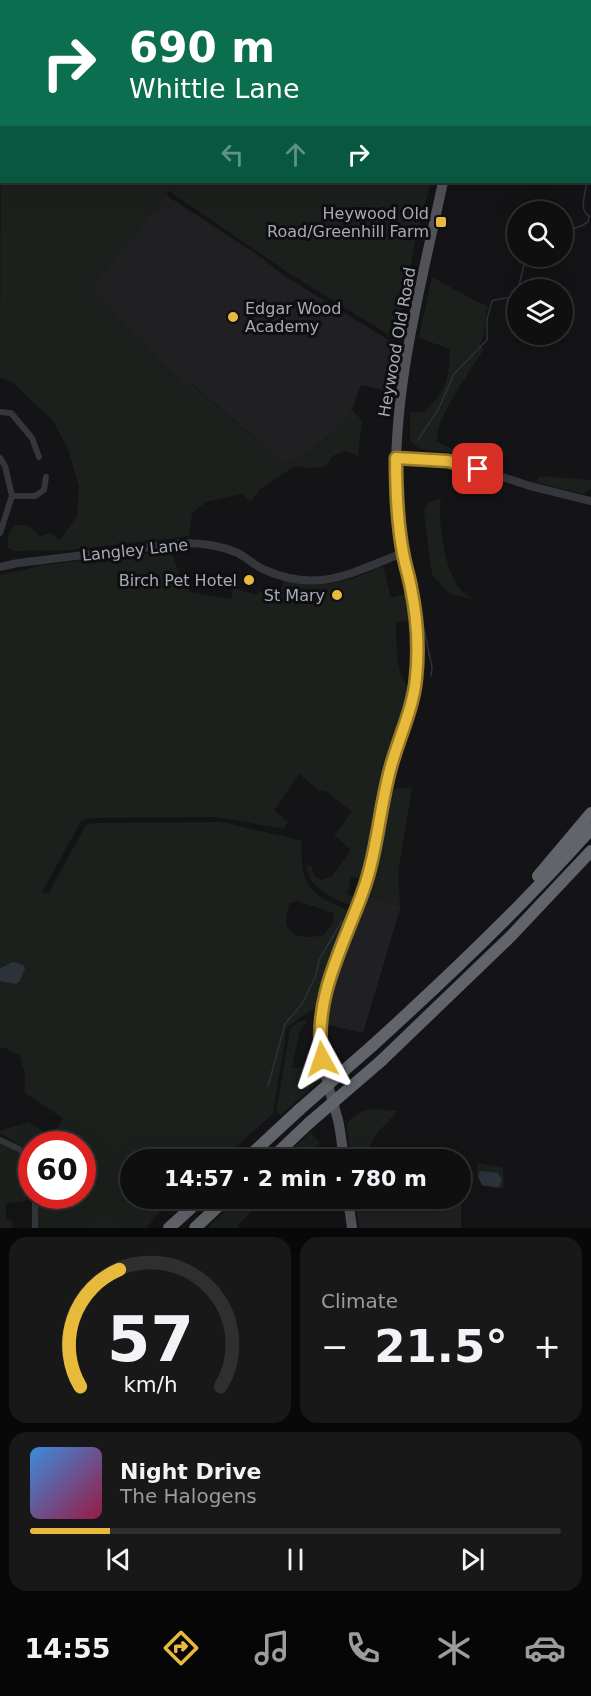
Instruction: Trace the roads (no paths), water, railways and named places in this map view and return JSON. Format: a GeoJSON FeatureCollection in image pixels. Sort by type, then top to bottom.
{"type":"FeatureCollection","features":[{"type":"Feature","properties":{"kind":"highway"},"geometry":{"type":"LineString","coordinates":[[465,961],[591,813]]}},
{"type":"Feature","properties":{"kind":"highway"},"geometry":{"type":"LineString","coordinates":[[257,1149],[465,961],[591,829]]}},
{"type":"Feature","properties":{"kind":"highway"},"geometry":{"type":"LineString","coordinates":[[282,1149],[381,1061],[511,936],[591,851]]}},
{"type":"Feature","properties":{"kind":"highway"},"geometry":{"type":"LineString","coordinates":[[511,936],[544,909],[591,861]]}},
{"type":"Feature","properties":{"kind":"highway"},"geometry":{"type":"LineString","coordinates":[[170,1228],[190,1209]]}},
{"type":"Feature","properties":{"kind":"highway"},"geometry":{"type":"LineString","coordinates":[[195,1228],[215,1209]]}},
{"type":"Feature","properties":{"kind":"main road","name":"Heywood Old Road"},"geometry":{"type":"LineString","coordinates":[[343,1149],[322,1059],[319,1036],[320,1018],[329,975],[362,895],[370,868],[390,770],[414,694],[417,652],[415,619],[403,553],[397,502],[396,458],[400,396],[443,183]]}},
{"type":"Feature","properties":{"kind":"main road"},"geometry":{"type":"LineString","coordinates":[[349,1209],[352,1228]]}},
{"type":"Feature","properties":{"kind":"street"},"geometry":{"type":"LineString","coordinates":[[0,412],[10,413],[32,438],[39,457]]}},
{"type":"Feature","properties":{"kind":"street"},"geometry":{"type":"LineString","coordinates":[[0,458],[12,496],[0,533]]}},
{"type":"Feature","properties":{"kind":"street"},"geometry":{"type":"LineString","coordinates":[[396,458],[463,464],[530,486],[591,501]]}},
{"type":"Feature","properties":{"kind":"street"},"geometry":{"type":"LineString","coordinates":[[12,496],[35,496],[44,490],[46,477]]}},
{"type":"Feature","properties":{"kind":"street","name":"Langley Lane"},"geometry":{"type":"LineString","coordinates":[[0,567],[183,543],[203,543],[236,552],[267,571],[298,580],[320,581],[342,577],[403,553]]}},
{"type":"Feature","properties":{"kind":"street"},"geometry":{"type":"LineString","coordinates":[[0,1140],[18,1149]]}},
{"type":"Feature","properties":{"kind":"street"},"geometry":{"type":"LineString","coordinates":[[35,1209],[35,1228]]}},
{"type":"Feature","properties":{"kind":"waterway"},"geometry":{"type":"LineString","coordinates":[[573,229],[588,222],[589,216],[583,205],[587,183]]}},
{"type":"Feature","properties":{"kind":"waterway"},"geometry":{"type":"LineString","coordinates":[[520,279],[524,267]]}},
{"type":"Feature","properties":{"kind":"waterway"},"geometry":{"type":"LineString","coordinates":[[418,440],[439,408],[454,374],[487,340],[487,319],[492,301],[507,298]]}},
{"type":"Feature","properties":{"kind":"waterway"},"geometry":{"type":"LineString","coordinates":[[415,586],[432,667],[431,676]]}},
{"type":"Feature","properties":{"kind":"waterway"},"geometry":{"type":"LineString","coordinates":[[268,1086],[285,1024],[302,1004],[316,975],[319,960],[342,921]]}},
{"type":"Feature","properties":{"kind":"place","name":"Heywood Old Road/Greenhill Farm"},"geometry":{"type":"Point","coordinates":[441,222]}},
{"type":"Feature","properties":{"kind":"place","name":"Edgar Wood Academy"},"geometry":{"type":"Point","coordinates":[233,317]}},
{"type":"Feature","properties":{"kind":"place","name":"Birch Pet Hotel"},"geometry":{"type":"Point","coordinates":[249,580]}},
{"type":"Feature","properties":{"kind":"place","name":"St Mary"},"geometry":{"type":"Point","coordinates":[337,595]}}]}
